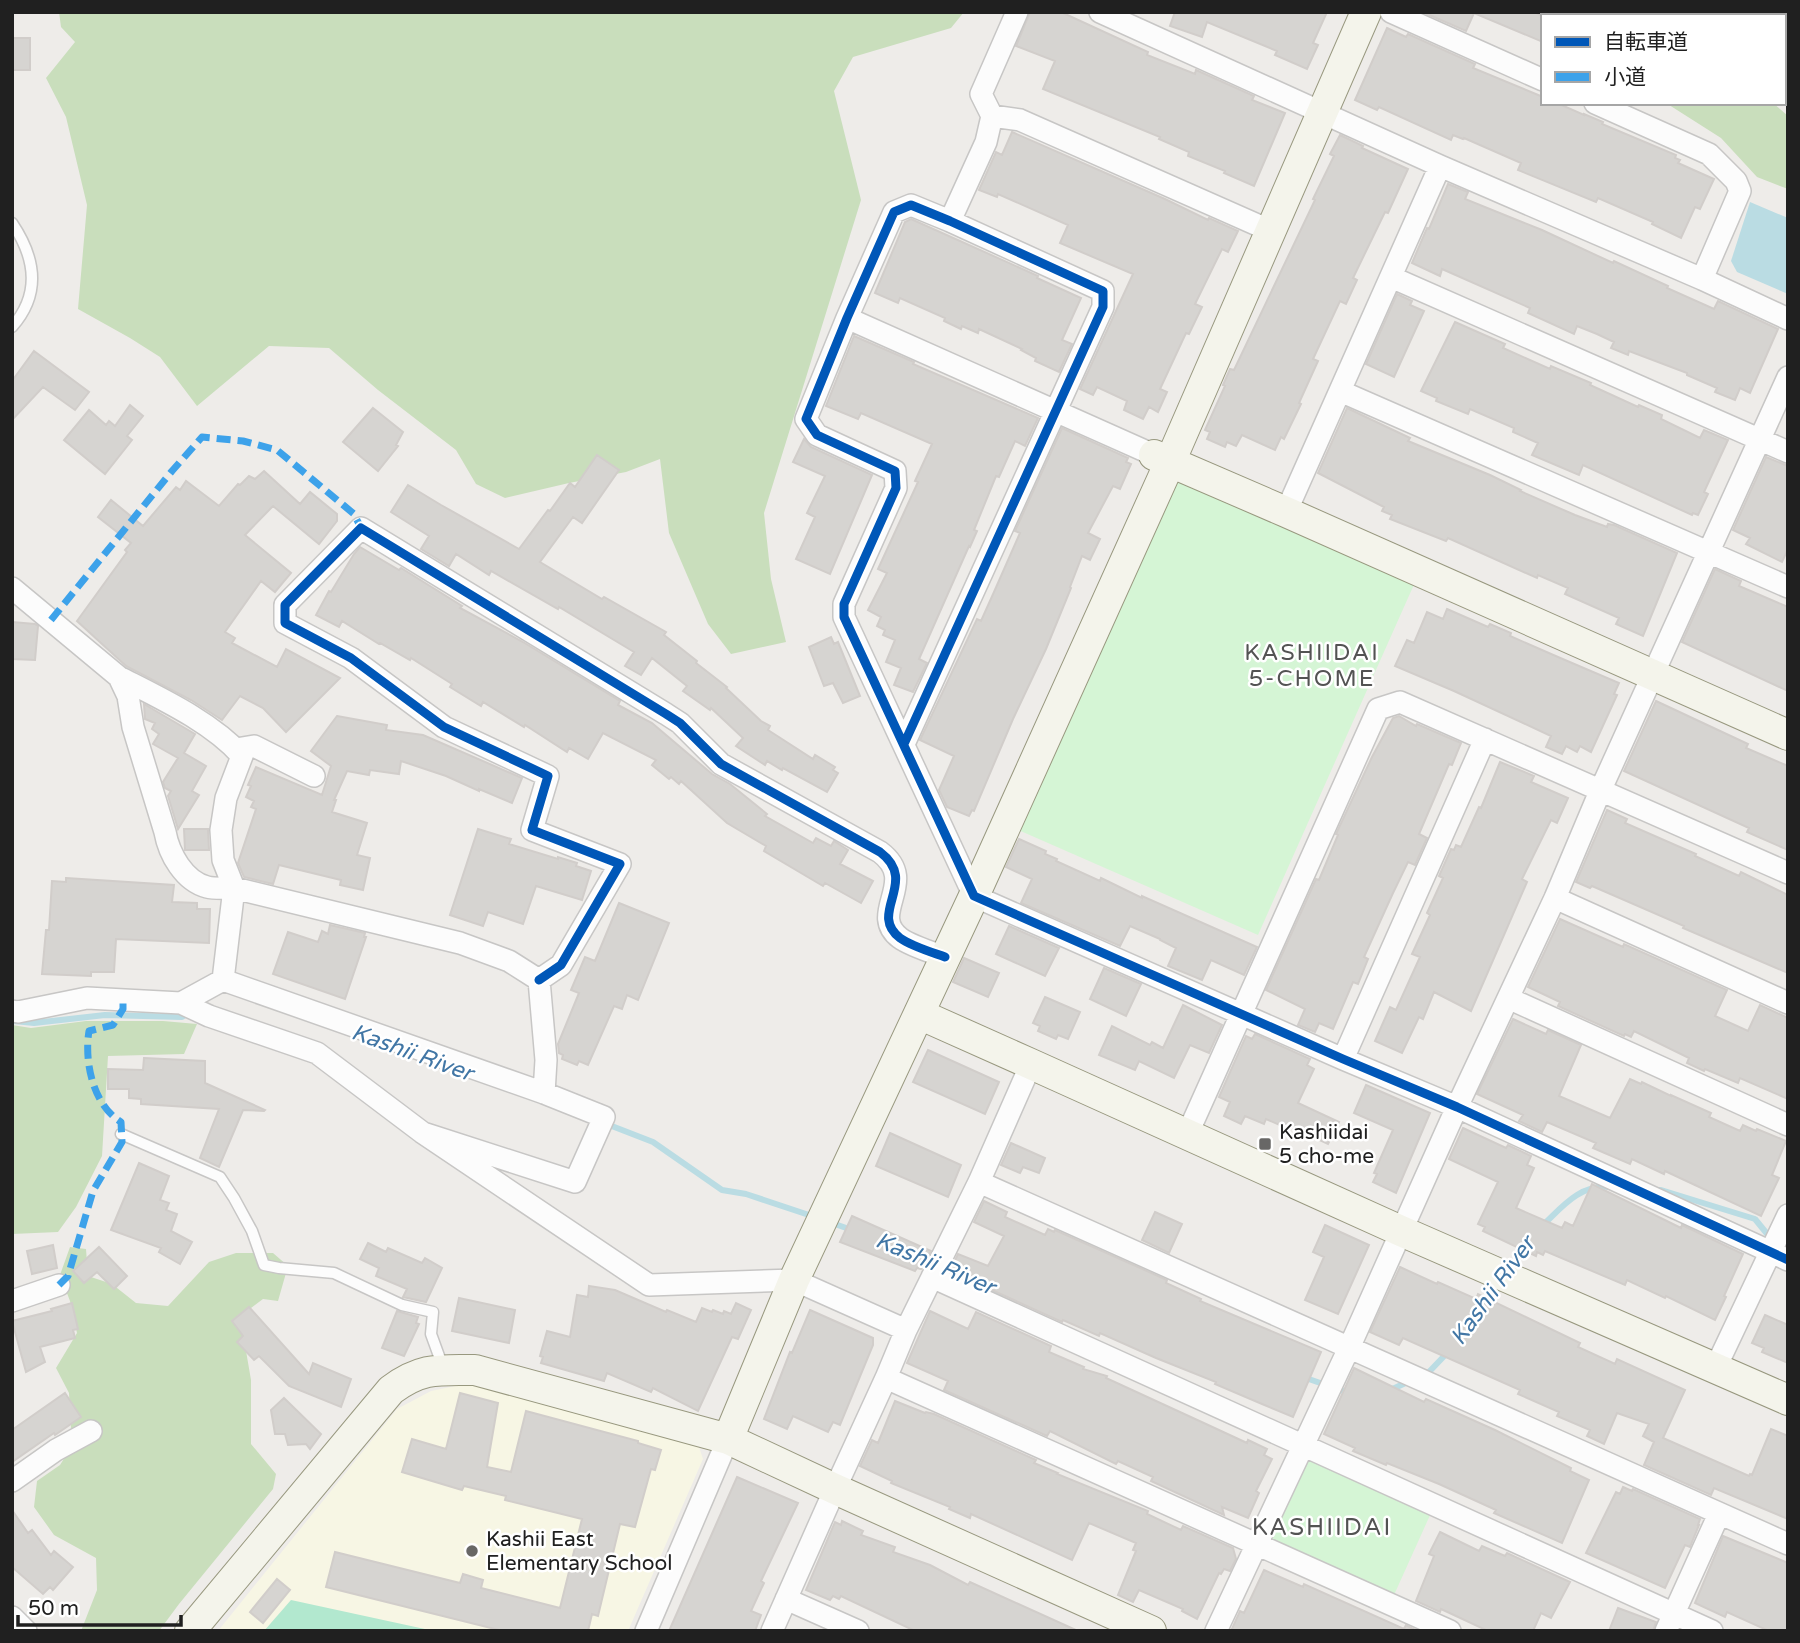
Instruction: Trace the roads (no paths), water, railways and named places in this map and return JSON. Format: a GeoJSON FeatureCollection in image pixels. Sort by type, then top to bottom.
{"type":"FeatureCollection","features":[{"type":"Feature","properties":{"kind":"street"},"geometry":{"type":"LineString","coordinates":[[950,221],[986,142],[992,116],[981,94],[1017,12]]}},
{"type":"Feature","properties":{"kind":"street"},"geometry":{"type":"LineString","coordinates":[[1100,12],[1788,319]]}},
{"type":"Feature","properties":{"kind":"street"},"geometry":{"type":"LineString","coordinates":[[646,1631],[794,1280],[974,896],[1162,458],[1271,231],[1366,12]]}},
{"type":"Feature","properties":{"kind":"street"},"geometry":{"type":"LineString","coordinates":[[1391,12],[1541,79]]}},
{"type":"Feature","properties":{"kind":"street"},"geometry":{"type":"LineString","coordinates":[[1599,105],[1709,154],[1736,181],[1740,191],[1702,279]]}},
{"type":"Feature","properties":{"kind":"street"},"geometry":{"type":"LineString","coordinates":[[992,116],[1020,120],[1271,231]]}},
{"type":"Feature","properties":{"kind":"street"},"geometry":{"type":"LineString","coordinates":[[1286,512],[1440,166]]}},
{"type":"Feature","properties":{"kind":"street"},"geometry":{"type":"LineString","coordinates":[[904,744],[1103,307],[1103,291],[911,205],[894,212],[806,419],[817,435],[895,471],[896,488],[844,604],[844,617],[974,896],[1457,1107],[1779,1256]]}},
{"type":"Feature","properties":{"kind":"street"},"geometry":{"type":"LineString","coordinates":[[1391,277],[1788,452]]}},
{"type":"Feature","properties":{"kind":"street"},"geometry":{"type":"LineString","coordinates":[[847,318],[1788,735]]}},
{"type":"Feature","properties":{"kind":"street"},"geometry":{"type":"LineString","coordinates":[[1216,1631],[1555,898],[1601,789],[1788,377]]}},
{"type":"Feature","properties":{"kind":"street"},"geometry":{"type":"LineString","coordinates":[[1340,391],[1788,587]]}},
{"type":"Feature","properties":{"kind":"street"},"geometry":{"type":"LineString","coordinates":[[539,980],[561,965],[620,864],[532,830],[548,776],[444,727],[351,658],[285,623],[285,605],[361,528],[680,723],[721,764],[891,860],[897,877],[888,913],[891,929],[901,939],[944,957]]}},
{"type":"Feature","properties":{"kind":"street"},"geometry":{"type":"LineString","coordinates":[[12,588],[119,677],[174,705],[231,743],[242,756],[226,798],[221,830],[223,860],[234,888],[223,980]]}},
{"type":"Feature","properties":{"kind":"street"},"geometry":{"type":"LineString","coordinates":[[119,677],[128,696],[133,727],[167,845],[186,876],[206,887],[234,888],[460,943],[509,961],[539,980]]}},
{"type":"Feature","properties":{"kind":"street"},"geometry":{"type":"LineString","coordinates":[[1187,1135],[1378,709],[1400,702],[1788,873]]}},
{"type":"Feature","properties":{"kind":"street"},"geometry":{"type":"LineString","coordinates":[[1343,1059],[1485,739]]}},
{"type":"Feature","properties":{"kind":"street"},"geometry":{"type":"LineString","coordinates":[[236,750],[254,746],[314,776]]}},
{"type":"Feature","properties":{"kind":"street"},"geometry":{"type":"LineString","coordinates":[[1555,898],[1788,1003]]}},
{"type":"Feature","properties":{"kind":"street"},"geometry":{"type":"LineString","coordinates":[[181,1003],[223,980],[544,1093],[604,1117],[575,1182],[423,1133]]}},
{"type":"Feature","properties":{"kind":"street"},"geometry":{"type":"LineString","coordinates":[[539,980],[546,1060],[544,1093]]}},
{"type":"Feature","properties":{"kind":"street"},"geometry":{"type":"LineString","coordinates":[[12,1011],[87,998],[181,1003],[209,1016],[317,1053],[423,1133],[649,1285],[794,1280],[906,1330]]}},
{"type":"Feature","properties":{"kind":"street"},"geometry":{"type":"LineString","coordinates":[[1508,998],[1788,1125]]}},
{"type":"Feature","properties":{"kind":"street"},"geometry":{"type":"LineString","coordinates":[[919,1014],[1401,1231],[1788,1401]]}},
{"type":"Feature","properties":{"kind":"street"},"geometry":{"type":"LineString","coordinates":[[772,1631],[906,1330],[979,1182],[1031,1064]]}},
{"type":"Feature","properties":{"kind":"street"},"geometry":{"type":"LineString","coordinates":[[979,1182],[1788,1544]]}},
{"type":"Feature","properties":{"kind":"street"},"geometry":{"type":"LineString","coordinates":[[1716,1369],[1779,1256],[1788,1215]]}},
{"type":"Feature","properties":{"kind":"street"},"geometry":{"type":"LineString","coordinates":[[932,1277],[1303,1446],[1670,1622],[1712,1631]]}},
{"type":"Feature","properties":{"kind":"street"},"geometry":{"type":"LineString","coordinates":[[12,1301],[59,1285]]}},
{"type":"Feature","properties":{"kind":"street"},"geometry":{"type":"LineString","coordinates":[[190,1631],[391,1390],[408,1378],[433,1370],[475,1370],[728,1438],[1151,1631]]}},
{"type":"Feature","properties":{"kind":"street"},"geometry":{"type":"LineString","coordinates":[[886,1378],[1450,1631]]}},
{"type":"Feature","properties":{"kind":"street"},"geometry":{"type":"LineString","coordinates":[[12,1480],[56,1450],[91,1431]]}},
{"type":"Feature","properties":{"kind":"street"},"geometry":{"type":"LineString","coordinates":[[1670,1622],[1719,1514]]}},
{"type":"Feature","properties":{"kind":"street"},"geometry":{"type":"LineString","coordinates":[[786,1599],[858,1631]]}},
{"type":"Feature","properties":{"kind":"street"},"geometry":{"type":"LineString","coordinates":[[12,1617],[26,1631]]}},
{"type":"Feature","properties":{"kind":"lane"},"geometry":{"type":"LineString","coordinates":[[12,223],[30,259],[32,286],[30,297],[12,327]]}},
{"type":"Feature","properties":{"kind":"lane"},"geometry":{"type":"LineString","coordinates":[[121,1134],[220,1177],[252,1231],[264,1265],[334,1273],[402,1305],[433,1312],[431,1334],[444,1370]]}},
{"type":"Feature","properties":{"kind":"water"},"geometry":{"type":"Polygon","coordinates":[[[1750,202],[1788,218],[1788,294],[1737,272],[1731,261],[1750,202]]]}},
{"type":"Feature","properties":{"kind":"waterway","name":"Kashii River"},"geometry":{"type":"LineString","coordinates":[[14,1021],[34,1023],[105,1015],[182,1017],[190,1012]]}},
{"type":"Feature","properties":{"kind":"waterway","name":"Kashii River"},"geometry":{"type":"LineString","coordinates":[[604,1123],[653,1142],[722,1190],[746,1194],[815,1217]]}},
{"type":"Feature","properties":{"kind":"waterway","name":"Kashii River"},"geometry":{"type":"LineString","coordinates":[[1543,1225],[1580,1193],[1598,1187],[1609,1187]]}},
{"type":"Feature","properties":{"kind":"waterway","name":"Kashii River"},"geometry":{"type":"LineString","coordinates":[[1655,1190],[1755,1219],[1768,1235],[1788,1248]]}},
{"type":"Feature","properties":{"kind":"waterway","name":"Kashii River"},"geometry":{"type":"LineString","coordinates":[[829,1222],[852,1230]]}},
{"type":"Feature","properties":{"kind":"waterway","name":"Kashii River"},"geometry":{"type":"LineString","coordinates":[[1510,1271],[1527,1245]]}},
{"type":"Feature","properties":{"kind":"waterway","name":"Kashii River"},"geometry":{"type":"LineString","coordinates":[[1486,1306],[1502,1283]]}},
{"type":"Feature","properties":{"kind":"waterway","name":"Kashii River"},"geometry":{"type":"LineString","coordinates":[[979,1288],[1003,1293]]}},
{"type":"Feature","properties":{"kind":"waterway","name":"Kashii River"},"geometry":{"type":"LineString","coordinates":[[1423,1375],[1448,1352]]}},
{"type":"Feature","properties":{"kind":"waterway","name":"Kashii River"},"geometry":{"type":"LineString","coordinates":[[1303,1377],[1349,1393]]}},
{"type":"Feature","properties":{"kind":"waterway","name":"Kashii River"},"geometry":{"type":"LineString","coordinates":[[1388,1391],[1410,1381]]}},
{"type":"Feature","properties":{"kind":"place","name":"Kashiidai 5 cho-me"},"geometry":{"type":"Point","coordinates":[1265,1144]}},
{"type":"Feature","properties":{"kind":"place","name":"Kashii East Elementary School"},"geometry":{"type":"Point","coordinates":[472,1551]}},
{"type":"Feature","properties":{"kind":"district","name":"KASHIIDAI 5-CHOME"},"geometry":{"type":"Point","coordinates":[1312,666]}},
{"type":"Feature","properties":{"kind":"district","name":"KASHIIDAI"},"geometry":{"type":"Point","coordinates":[1322,1527]}}]}
